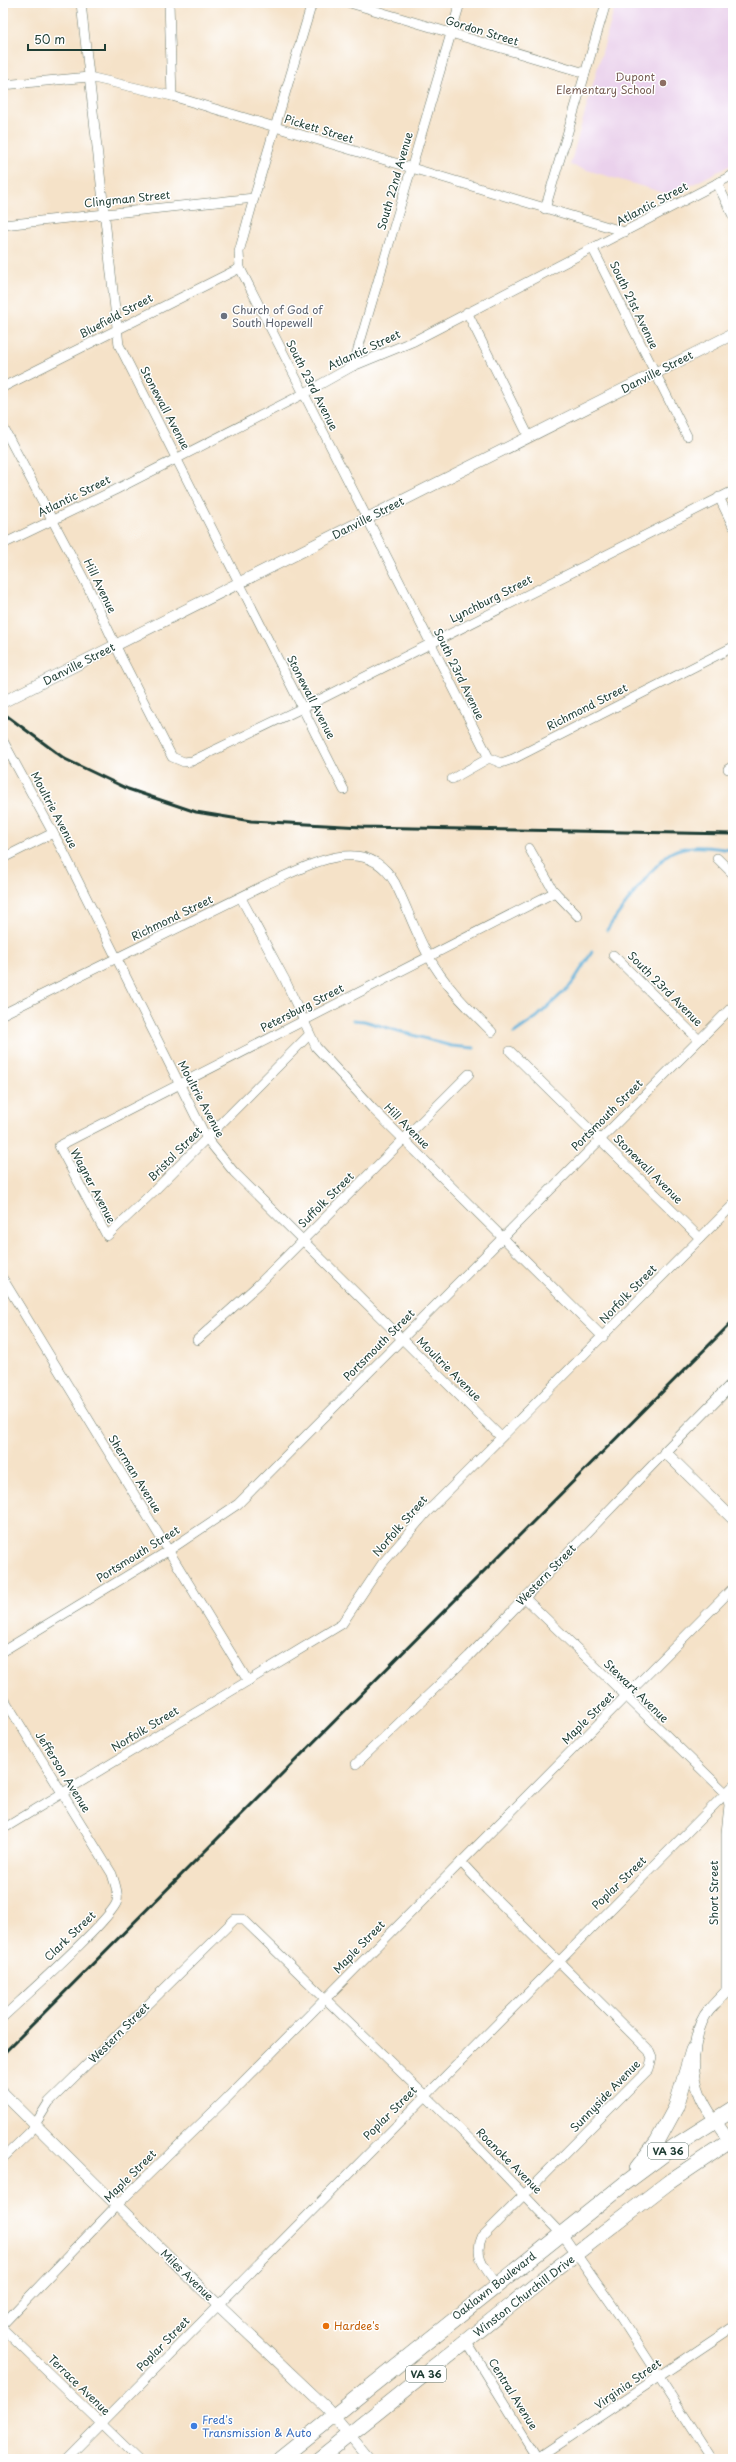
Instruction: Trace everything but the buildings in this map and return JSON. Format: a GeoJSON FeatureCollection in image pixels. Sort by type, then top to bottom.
{"type":"FeatureCollection","features":[{"type":"Feature","properties":{"kind":"highway"},"geometry":{"type":"LineString","coordinates":[[624,2184],[657,2142],[676,2107],[693,2050]]}},
{"type":"Feature","properties":{"kind":"highway","name":"VA 36"},"geometry":{"type":"LineString","coordinates":[[714,2120],[733,2109]]}},
{"type":"Feature","properties":{"kind":"highway","name":"Oaklawn Boulevard"},"geometry":{"type":"LineString","coordinates":[[280,2459],[561,2233],[624,2184],[714,2120]]}},
{"type":"Feature","properties":{"kind":"highway","name":"Winston Churchill Drive"},"geometry":{"type":"LineString","coordinates":[[319,2459],[466,2341],[670,2182],[732,2143]]}},
{"type":"Feature","properties":{"kind":"street","name":"Stonewall Avenue"},"geometry":{"type":"LineString","coordinates":[[81,3],[117,330],[123,354],[303,706],[344,790]]}},
{"type":"Feature","properties":{"kind":"street"},"geometry":{"type":"LineString","coordinates":[[169,3],[172,96]]}},
{"type":"Feature","properties":{"kind":"street","name":"South 23rd Avenue"},"geometry":{"type":"LineString","coordinates":[[312,3],[239,252],[240,268],[489,758]]}},
{"type":"Feature","properties":{"kind":"street","name":"Gordon Street"},"geometry":{"type":"LineString","coordinates":[[350,3],[585,73]]}},
{"type":"Feature","properties":{"kind":"street","name":"South 22nd Avenue"},"geometry":{"type":"LineString","coordinates":[[353,366],[460,3]]}},
{"type":"Feature","properties":{"kind":"street"},"geometry":{"type":"LineString","coordinates":[[545,209],[606,3]]}},
{"type":"Feature","properties":{"kind":"street","name":"Pickett Street"},"geometry":{"type":"LineString","coordinates":[[3,85],[90,77],[172,96],[625,232]]}},
{"type":"Feature","properties":{"kind":"street","name":"Atlantic Street"},"geometry":{"type":"LineString","coordinates":[[3,544],[52,521],[303,394],[353,366],[414,341],[467,312],[593,249],[733,175]]}},
{"type":"Feature","properties":{"kind":"street"},"geometry":{"type":"LineString","coordinates":[[717,183],[733,216]]}},
{"type":"Feature","properties":{"kind":"street","name":"Clingman Street"},"geometry":{"type":"LineString","coordinates":[[3,225],[254,198]]}},
{"type":"Feature","properties":{"kind":"street","name":"South 21st Avenue"},"geometry":{"type":"LineString","coordinates":[[593,249],[654,374],[687,436]]}},
{"type":"Feature","properties":{"kind":"street","name":"Bluefield Street"},"geometry":{"type":"LineString","coordinates":[[3,388],[240,268]]}},
{"type":"Feature","properties":{"kind":"street"},"geometry":{"type":"LineString","coordinates":[[467,312],[529,437]]}},
{"type":"Feature","properties":{"kind":"street","name":"Danville Street"},"geometry":{"type":"LineString","coordinates":[[3,702],[733,334]]}},
{"type":"Feature","properties":{"kind":"street","name":"Hill Avenue"},"geometry":{"type":"LineString","coordinates":[[3,427],[89,589],[172,757]]}},
{"type":"Feature","properties":{"kind":"street","name":"Lynchburg Street"},"geometry":{"type":"LineString","coordinates":[[172,757],[184,762],[192,760],[431,643],[733,491]]}},
{"type":"Feature","properties":{"kind":"street"},"geometry":{"type":"LineString","coordinates":[[719,498],[733,526]]}},
{"type":"Feature","properties":{"kind":"street","name":"Richmond Street"},"geometry":{"type":"LineString","coordinates":[[489,758],[501,763],[513,759],[733,647]]}},
{"type":"Feature","properties":{"kind":"street","name":"Moultrie Avenue"},"geometry":{"type":"LineString","coordinates":[[3,740],[53,833],[207,1138],[234,1172],[304,1239],[501,1438]]}},
{"type":"Feature","properties":{"kind":"street"},"geometry":{"type":"LineString","coordinates":[[452,779],[489,758]]}},
{"type":"Feature","properties":{"kind":"street"},"geometry":{"type":"LineString","coordinates":[[3,858],[53,833]]}},
{"type":"Feature","properties":{"kind":"street"},"geometry":{"type":"LineString","coordinates":[[529,848],[555,892],[578,916]]}},
{"type":"Feature","properties":{"kind":"street","name":"Richmond Street"},"geometry":{"type":"LineString","coordinates":[[3,1014],[116,959],[173,929],[313,863],[354,855],[373,860],[390,876],[428,957]]}},
{"type":"Feature","properties":{"kind":"street"},"geometry":{"type":"LineString","coordinates":[[717,858],[733,874]]}},
{"type":"Feature","properties":{"kind":"street","name":"Petersburg Street"},"geometry":{"type":"LineString","coordinates":[[59,1146],[555,892]]}},
{"type":"Feature","properties":{"kind":"street","name":"Hill Avenue"},"geometry":{"type":"LineString","coordinates":[[241,898],[285,980],[309,1036],[316,1047],[403,1139],[603,1337]]}},
{"type":"Feature","properties":{"kind":"street","name":"South 23rd Avenue"},"geometry":{"type":"LineString","coordinates":[[613,955],[699,1040]]}},
{"type":"Feature","properties":{"kind":"street"},"geometry":{"type":"LineString","coordinates":[[428,957],[449,988],[492,1032]]}},
{"type":"Feature","properties":{"kind":"street","name":"Portsmouth Street"},"geometry":{"type":"LineString","coordinates":[[3,1652],[168,1551],[238,1504],[733,1006]]}},
{"type":"Feature","properties":{"kind":"street","name":"Bristol Street"},"geometry":{"type":"LineString","coordinates":[[107,1236],[309,1036]]}},
{"type":"Feature","properties":{"kind":"street","name":"Stonewall Avenue"},"geometry":{"type":"LineString","coordinates":[[510,1050],[700,1238]]}},
{"type":"Feature","properties":{"kind":"street","name":"Suffolk Street"},"geometry":{"type":"LineString","coordinates":[[197,1340],[224,1317],[304,1239],[469,1074]]}},
{"type":"Feature","properties":{"kind":"street","name":"Wagner Avenue"},"geometry":{"type":"LineString","coordinates":[[59,1146],[107,1236]]}},
{"type":"Feature","properties":{"kind":"street","name":"Norfolk Street"},"geometry":{"type":"LineString","coordinates":[[3,1829],[342,1624],[398,1544],[501,1438],[733,1205]]}},
{"type":"Feature","properties":{"kind":"street","name":"Sherman Avenue"},"geometry":{"type":"LineString","coordinates":[[3,1279],[248,1681]]}},
{"type":"Feature","properties":{"kind":"street","name":"Western Street"},"geometry":{"type":"LineString","coordinates":[[356,1764],[525,1598],[733,1383]]}},
{"type":"Feature","properties":{"kind":"street"},"geometry":{"type":"LineString","coordinates":[[665,1452],[733,1519]]}},
{"type":"Feature","properties":{"kind":"street","name":"Maple Street"},"geometry":{"type":"LineString","coordinates":[[3,2324],[116,2206],[326,1998],[733,1588]]}},
{"type":"Feature","properties":{"kind":"street","name":"Stewart Avenue"},"geometry":{"type":"LineString","coordinates":[[525,1598],[625,1697],[733,1800]]}},
{"type":"Feature","properties":{"kind":"street","name":"Jefferson Avenue"},"geometry":{"type":"LineString","coordinates":[[3,1697],[102,1859]]}},
{"type":"Feature","properties":{"kind":"street","name":"Poplar Street"},"geometry":{"type":"LineString","coordinates":[[66,2459],[733,1786]]}},
{"type":"Feature","properties":{"kind":"street","name":"Short Street"},"geometry":{"type":"LineString","coordinates":[[726,1793],[729,1805],[726,1833],[729,1989]]}},
{"type":"Feature","properties":{"kind":"street","name":"Clark Street"},"geometry":{"type":"LineString","coordinates":[[3,2017],[114,1909],[118,1894],[112,1874],[102,1859]]}},
{"type":"Feature","properties":{"kind":"street","name":"Sunnyside Avenue"},"geometry":{"type":"LineString","coordinates":[[461,1862],[649,2051],[651,2064],[620,2100],[482,2237],[478,2244],[479,2258],[497,2284]]}},
{"type":"Feature","properties":{"kind":"street","name":"Western Street"},"geometry":{"type":"LineString","coordinates":[[3,2158],[35,2124],[49,2102],[235,1919],[243,1919]]}},
{"type":"Feature","properties":{"kind":"street","name":"Roanoke Avenue"},"geometry":{"type":"LineString","coordinates":[[243,1919],[426,2095],[561,2233],[619,2315],[712,2459]]}},
{"type":"Feature","properties":{"kind":"street"},"geometry":{"type":"LineString","coordinates":[[729,1989],[703,2020],[693,2050],[694,2080],[698,2094],[714,2120],[732,2143]]}},
{"type":"Feature","properties":{"kind":"street","name":"Miles Avenue"},"geometry":{"type":"LineString","coordinates":[[3,2093],[116,2206],[334,2415],[369,2459]]}},
{"type":"Feature","properties":{"kind":"street","name":"Virginia Street"},"geometry":{"type":"LineString","coordinates":[[538,2458],[733,2327]]}},
{"type":"Feature","properties":{"kind":"street","name":"Terrace Avenue"},"geometry":{"type":"LineString","coordinates":[[3,2330],[138,2459]]}},
{"type":"Feature","properties":{"kind":"street","name":"Central Avenue"},"geometry":{"type":"LineString","coordinates":[[466,2341],[538,2458]]}},
{"type":"Feature","properties":{"kind":"shaded area","name":"Dupont Elementary School"},"geometry":{"type":"Polygon","coordinates":[[[616,3],[733,3],[733,164],[671,195],[570,165],[616,3]]]}},
{"type":"Feature","properties":{"kind":"waterway"},"geometry":{"type":"LineString","coordinates":[[607,930],[648,875],[666,856],[672,852],[679,849],[694,847],[710,847],[733,850]]}},
{"type":"Feature","properties":{"kind":"waterway"},"geometry":{"type":"LineString","coordinates":[[514,1033],[537,1017],[571,985],[592,952]]}},
{"type":"Feature","properties":{"kind":"waterway"},"geometry":{"type":"LineString","coordinates":[[353,1020],[364,1021],[451,1046],[474,1048]]}},
{"type":"Feature","properties":{"kind":"railway"},"geometry":{"type":"LineString","coordinates":[[3,713],[65,759],[128,789],[196,812],[251,821],[362,827],[733,834]]}},
{"type":"Feature","properties":{"kind":"railway"},"geometry":{"type":"LineString","coordinates":[[3,2054],[733,1321]]}},
{"type":"Feature","properties":{"kind":"place","name":"Dupont Elementary School"},"geometry":{"type":"Point","coordinates":[663,83]}},
{"type":"Feature","properties":{"kind":"place","name":"Church of God of South Hopewell"},"geometry":{"type":"Point","coordinates":[224,316]}},
{"type":"Feature","properties":{"kind":"place","name":"Hardee's"},"geometry":{"type":"Point","coordinates":[326,2326]}},
{"type":"Feature","properties":{"kind":"place","name":"Fred's Transmission & Auto"},"geometry":{"type":"Point","coordinates":[194,2426]}}]}
